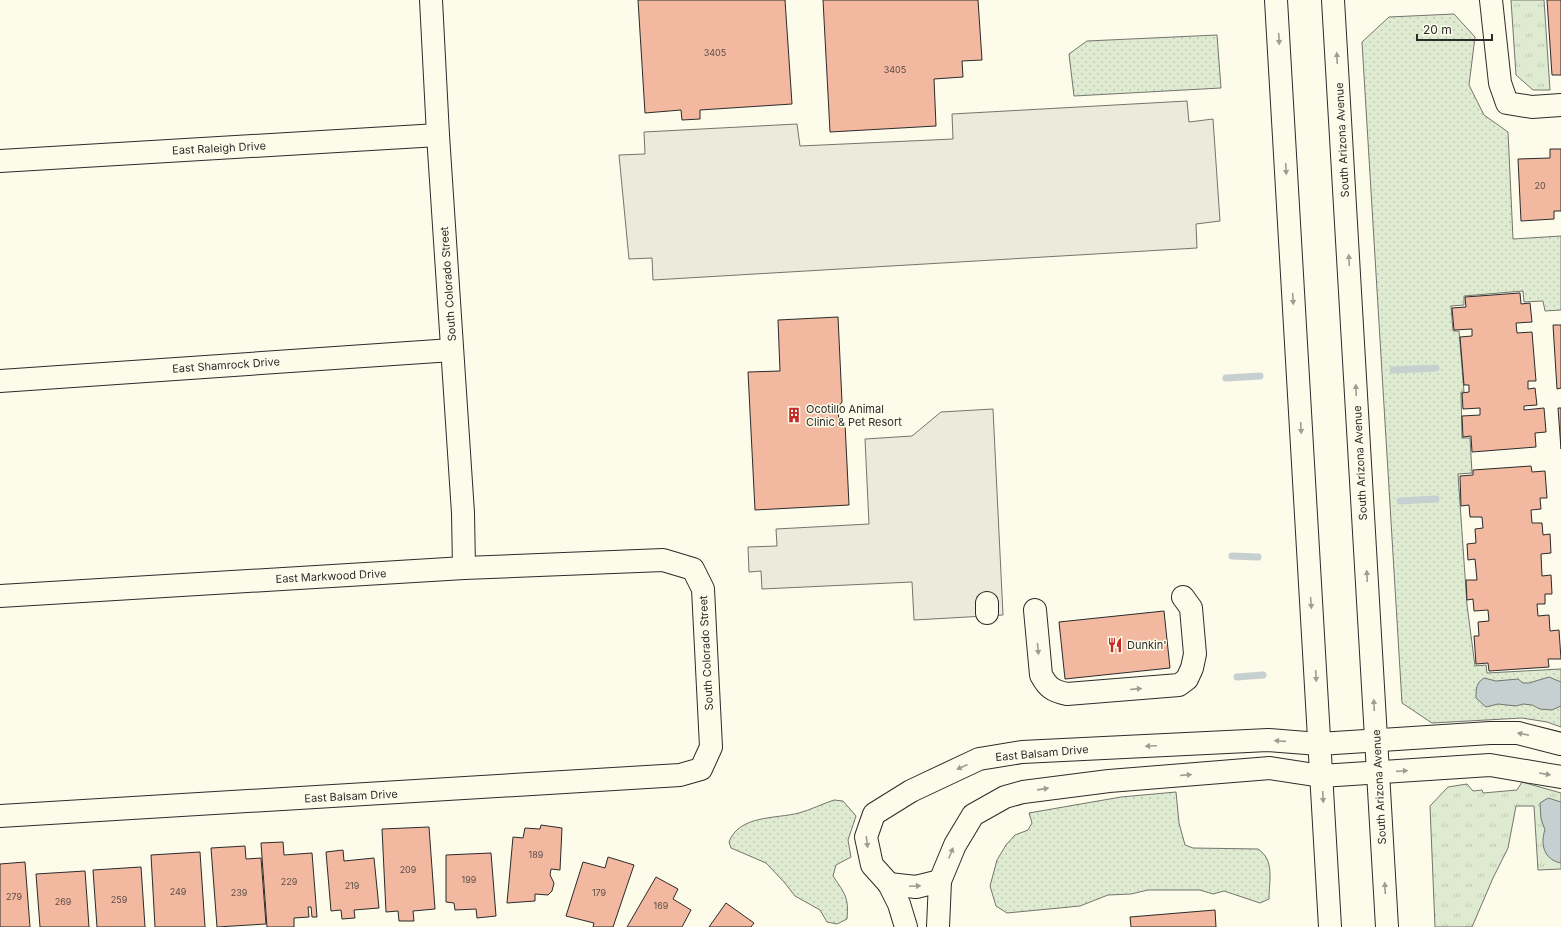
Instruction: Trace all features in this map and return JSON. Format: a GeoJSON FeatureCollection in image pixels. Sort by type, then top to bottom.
{"type":"FeatureCollection","features":[{"type":"Feature","properties":{"kind":"street","name":"South Colorado Street"},"geometry":{"type":"LineString","coordinates":[[431,0],[464,568]]}},
{"type":"Feature","properties":{"kind":"street"},"geometry":{"type":"LineString","coordinates":[[1276,0],[1330,927]]}},
{"type":"Feature","properties":{"kind":"street","name":"South Arizona Avenue"},"geometry":{"type":"LineString","coordinates":[[1333,0],[1387,927]]}},
{"type":"Feature","properties":{"kind":"street"},"geometry":{"type":"LineString","coordinates":[[1491,0],[1500,83],[1507,103],[1532,107],[1561,105]]}},
{"type":"Feature","properties":{"kind":"street","name":"East Raleigh Drive"},"geometry":{"type":"LineString","coordinates":[[0,161],[438,135]]}},
{"type":"Feature","properties":{"kind":"street","name":"East Shamrock Drive"},"geometry":{"type":"LineString","coordinates":[[0,381],[452,350]]}},
{"type":"Feature","properties":{"kind":"street","name":"South Colorado Street"},"geometry":{"type":"LineString","coordinates":[[663,560],[693,569],[703,589],[711,747],[701,769]]}},
{"type":"Feature","properties":{"kind":"street","name":"East Markwood Drive"},"geometry":{"type":"LineString","coordinates":[[0,596],[464,568],[663,560]]}},
{"type":"Feature","properties":{"kind":"street"},"geometry":{"type":"LineString","coordinates":[[1035,610],[1041,675],[1046,685],[1053,691],[1067,694],[1179,685],[1187,679],[1192,668],[1195,654],[1191,608],[1183,597]]}},
{"type":"Feature","properties":{"kind":"street"},"geometry":{"type":"LineString","coordinates":[[1490,733],[1490,765]]}},
{"type":"Feature","properties":{"kind":"street","name":"East Balsam Drive"},"geometry":{"type":"LineString","coordinates":[[905,924],[899,904],[889,884],[872,865],[866,837],[874,814],[911,791],[979,759],[1022,752],[1268,740],[1319,744],[1490,733],[1518,733],[1561,744]]}},
{"type":"Feature","properties":{"kind":"street"},"geometry":{"type":"LineString","coordinates":[[938,922],[940,881],[955,845],[973,815],[1005,797],[1023,792],[1109,781],[1270,768],[1321,776],[1490,765],[1561,777]]}},
{"type":"Feature","properties":{"kind":"street","name":"East Balsam Drive"},"geometry":{"type":"LineString","coordinates":[[0,816],[680,775],[701,769]]}},
{"type":"Feature","properties":{"kind":"street"},"geometry":{"type":"LineString","coordinates":[[889,884],[916,887],[940,881]]}},
{"type":"Feature","properties":{"kind":"green space"},"geometry":{"type":"Polygon","coordinates":[[[1511,0],[1544,0],[1550,90],[1533,90],[1516,75],[1511,0]]]}},
{"type":"Feature","properties":{"kind":"green space"},"geometry":{"type":"Polygon","coordinates":[[[1454,14],[1475,37],[1469,85],[1484,115],[1508,132],[1513,239],[1561,236],[1561,310],[1545,311],[1543,301],[1524,302],[1523,291],[1464,296],[1464,305],[1451,306],[1453,331],[1459,331],[1464,392],[1461,392],[1462,438],[1470,438],[1472,473],[1458,474],[1467,605],[1475,666],[1486,665],[1487,673],[1561,669],[1561,727],[1547,722],[1522,718],[1432,723],[1402,703],[1362,42],[1389,17],[1454,14]]]}},
{"type":"Feature","properties":{"kind":"green space"},"geometry":{"type":"Polygon","coordinates":[[[1217,35],[1221,88],[1074,96],[1069,54],[1087,41],[1217,35]]]}},
{"type":"Feature","properties":{"kind":"green space"},"geometry":{"type":"Polygon","coordinates":[[[1522,782],[1561,793],[1561,869],[1538,870],[1534,806],[1516,806],[1508,848],[1493,878],[1472,927],[1435,927],[1430,806],[1448,787],[1467,784],[1473,791],[1482,790],[1483,793],[1517,790],[1522,782]]]}},
{"type":"Feature","properties":{"kind":"green space"},"geometry":{"type":"Polygon","coordinates":[[[1176,792],[1179,823],[1185,845],[1193,848],[1258,849],[1267,859],[1269,865],[1269,899],[1260,903],[1224,891],[1213,894],[1200,890],[1148,890],[1131,894],[1108,895],[1080,906],[1007,913],[996,906],[990,886],[997,860],[1006,845],[1015,835],[1028,830],[1032,823],[1029,813],[1121,797],[1176,792]]]}},
{"type":"Feature","properties":{"kind":"green space"},"geometry":{"type":"Polygon","coordinates":[[[834,800],[843,801],[856,816],[848,840],[851,857],[836,865],[833,876],[847,900],[847,919],[837,924],[827,922],[820,910],[795,896],[766,863],[731,848],[729,842],[734,833],[749,823],[799,813],[834,800]]]}},
{"type":"Feature","properties":{"kind":"shaded area"},"geometry":{"type":"Polygon","coordinates":[[[1187,101],[1189,122],[1213,119],[1220,221],[1196,224],[1197,248],[653,280],[652,258],[629,259],[619,155],[645,154],[644,132],[797,124],[800,146],[953,139],[952,114],[1187,101]]]}},
{"type":"Feature","properties":{"kind":"shaded area"},"geometry":{"type":"Polygon","coordinates":[[[993,409],[1003,615],[914,620],[912,582],[762,589],[761,571],[749,572],[748,547],[777,546],[776,529],[869,524],[865,439],[912,436],[941,412],[993,409]]]}},
{"type":"Feature","properties":{"kind":"shaded area"},"geometry":{"type":"Polygon","coordinates":[[[1549,677],[1561,682],[1561,706],[1552,710],[1540,709],[1532,705],[1523,704],[1516,706],[1498,704],[1486,707],[1476,698],[1477,686],[1484,678],[1496,681],[1518,679],[1523,683],[1529,683],[1549,677]]]}},
{"type":"Feature","properties":{"kind":"shaded area"},"geometry":{"type":"Polygon","coordinates":[[[1548,798],[1561,802],[1561,863],[1551,859],[1547,855],[1543,846],[1545,830],[1541,819],[1540,803],[1548,798]]]}},
{"type":"Feature","properties":{"kind":"building"},"geometry":{"type":"Polygon","coordinates":[[[638,0],[785,0],[792,104],[700,110],[700,119],[682,120],[681,110],[645,113],[638,0]]]}},
{"type":"Feature","properties":{"kind":"building"},"geometry":{"type":"Polygon","coordinates":[[[823,0],[978,0],[982,60],[962,61],[963,77],[934,79],[936,126],[830,132],[823,0]]]}},
{"type":"Feature","properties":{"kind":"building"},"geometry":{"type":"Polygon","coordinates":[[[1547,0],[1561,0],[1561,75],[1552,75],[1547,0]]]}},
{"type":"Feature","properties":{"kind":"building"},"geometry":{"type":"Polygon","coordinates":[[[1550,149],[1561,149],[1561,211],[1554,211],[1554,219],[1521,221],[1518,159],[1550,158],[1550,149]]]}},
{"type":"Feature","properties":{"kind":"building"},"geometry":{"type":"Polygon","coordinates":[[[1520,293],[1521,304],[1530,303],[1532,322],[1516,323],[1517,333],[1532,332],[1536,381],[1528,381],[1528,389],[1535,388],[1537,405],[1524,406],[1524,410],[1544,408],[1546,432],[1535,433],[1536,447],[1472,452],[1471,436],[1463,437],[1462,416],[1480,415],[1480,408],[1463,409],[1462,393],[1469,392],[1469,385],[1464,385],[1460,337],[1472,336],[1472,329],[1454,330],[1452,308],[1466,307],[1465,297],[1520,293]]]}},
{"type":"Feature","properties":{"kind":"building","name":"Ocotillo Animal Clinic & Pet Resort"},"geometry":{"type":"Polygon","coordinates":[[[838,317],[842,402],[838,407],[839,423],[845,423],[849,505],[755,510],[748,372],[780,371],[778,320],[838,317]]]}},
{"type":"Feature","properties":{"kind":"building"},"geometry":{"type":"Polygon","coordinates":[[[1553,325],[1561,325],[1561,388],[1557,389],[1553,325]]]}},
{"type":"Feature","properties":{"kind":"building"},"geometry":{"type":"Polygon","coordinates":[[[1558,408],[1561,408],[1561,449],[1558,408]]]}},
{"type":"Feature","properties":{"kind":"building"},"geometry":{"type":"Polygon","coordinates":[[[1531,466],[1532,472],[1545,471],[1547,498],[1540,498],[1541,509],[1531,510],[1532,523],[1542,523],[1543,535],[1550,534],[1551,553],[1541,554],[1542,576],[1551,575],[1552,594],[1545,594],[1545,604],[1537,604],[1538,616],[1549,615],[1550,631],[1559,630],[1561,659],[1548,659],[1549,667],[1489,671],[1488,663],[1476,664],[1474,636],[1479,636],[1478,622],[1489,621],[1488,610],[1474,611],[1473,599],[1467,600],[1466,580],[1477,580],[1475,559],[1468,560],[1467,544],[1476,543],[1475,529],[1483,528],[1482,517],[1470,517],[1469,505],[1461,506],[1460,476],[1473,475],[1473,470],[1531,466]]]}},
{"type":"Feature","properties":{"kind":"building","name":"Dunkin'"},"geometry":{"type":"Polygon","coordinates":[[[1164,611],[1170,668],[1065,679],[1059,622],[1164,611]]]}},
{"type":"Feature","properties":{"kind":"building"},"geometry":{"type":"Polygon","coordinates":[[[541,825],[562,828],[560,870],[551,869],[550,875],[554,883],[552,891],[548,895],[535,894],[535,901],[507,903],[513,837],[523,838],[525,828],[540,829],[541,825]]]}},
{"type":"Feature","properties":{"kind":"building"},"geometry":{"type":"Polygon","coordinates":[[[429,827],[435,909],[413,911],[414,921],[399,921],[398,911],[386,912],[382,829],[429,827]]]}},
{"type":"Feature","properties":{"kind":"building"},"geometry":{"type":"Polygon","coordinates":[[[283,842],[284,855],[312,853],[317,917],[312,917],[311,907],[308,907],[309,917],[294,918],[294,927],[267,927],[261,843],[283,842]]]}},
{"type":"Feature","properties":{"kind":"building"},"geometry":{"type":"Polygon","coordinates":[[[245,846],[246,859],[261,858],[266,924],[217,927],[211,848],[245,846]]]}},
{"type":"Feature","properties":{"kind":"building"},"geometry":{"type":"Polygon","coordinates":[[[343,850],[344,861],[374,858],[379,908],[354,910],[355,918],[342,919],[341,910],[331,911],[326,852],[343,850]]]}},
{"type":"Feature","properties":{"kind":"building"},"geometry":{"type":"Polygon","coordinates":[[[200,852],[205,927],[155,927],[151,855],[200,852]]]}},
{"type":"Feature","properties":{"kind":"building"},"geometry":{"type":"Polygon","coordinates":[[[491,853],[496,916],[477,918],[476,909],[455,910],[454,903],[446,902],[446,855],[491,853]]]}},
{"type":"Feature","properties":{"kind":"building"},"geometry":{"type":"Polygon","coordinates":[[[608,857],[634,865],[613,927],[593,927],[594,923],[566,916],[583,862],[605,868],[608,857]]]}},
{"type":"Feature","properties":{"kind":"building"},"geometry":{"type":"Polygon","coordinates":[[[25,862],[30,927],[0,927],[0,864],[25,862]]]}},
{"type":"Feature","properties":{"kind":"building"},"geometry":{"type":"Polygon","coordinates":[[[141,867],[145,927],[97,927],[93,870],[141,867]]]}},
{"type":"Feature","properties":{"kind":"building"},"geometry":{"type":"Polygon","coordinates":[[[85,871],[89,927],[40,927],[36,874],[85,871]]]}},
{"type":"Feature","properties":{"kind":"building"},"geometry":{"type":"Polygon","coordinates":[[[656,877],[678,889],[673,899],[691,910],[682,927],[627,927],[656,877]]]}},
{"type":"Feature","properties":{"kind":"building"},"geometry":{"type":"Polygon","coordinates":[[[726,903],[754,923],[751,927],[709,927],[726,903]]]}},
{"type":"Feature","properties":{"kind":"building"},"geometry":{"type":"Polygon","coordinates":[[[1215,910],[1216,927],[1131,927],[1130,917],[1215,910]]]}},
{"type":"Feature","properties":{"kind":"waterway"},"geometry":{"type":"LineString","coordinates":[[1393,370],[1436,368]]}},
{"type":"Feature","properties":{"kind":"waterway"},"geometry":{"type":"LineString","coordinates":[[1226,378],[1260,376]]}},
{"type":"Feature","properties":{"kind":"waterway"},"geometry":{"type":"LineString","coordinates":[[1400,501],[1436,499]]}},
{"type":"Feature","properties":{"kind":"waterway"},"geometry":{"type":"LineString","coordinates":[[1232,556],[1258,557]]}},
{"type":"Feature","properties":{"kind":"waterway"},"geometry":{"type":"LineString","coordinates":[[1237,677],[1263,675]]}},
{"type":"Feature","properties":{"kind":"place","name":"Ocotillo Animal Clinic & Pet Resort"},"geometry":{"type":"Point","coordinates":[794,415]}},
{"type":"Feature","properties":{"kind":"place","name":"Dunkin'"},"geometry":{"type":"Point","coordinates":[1115,645]}}]}
